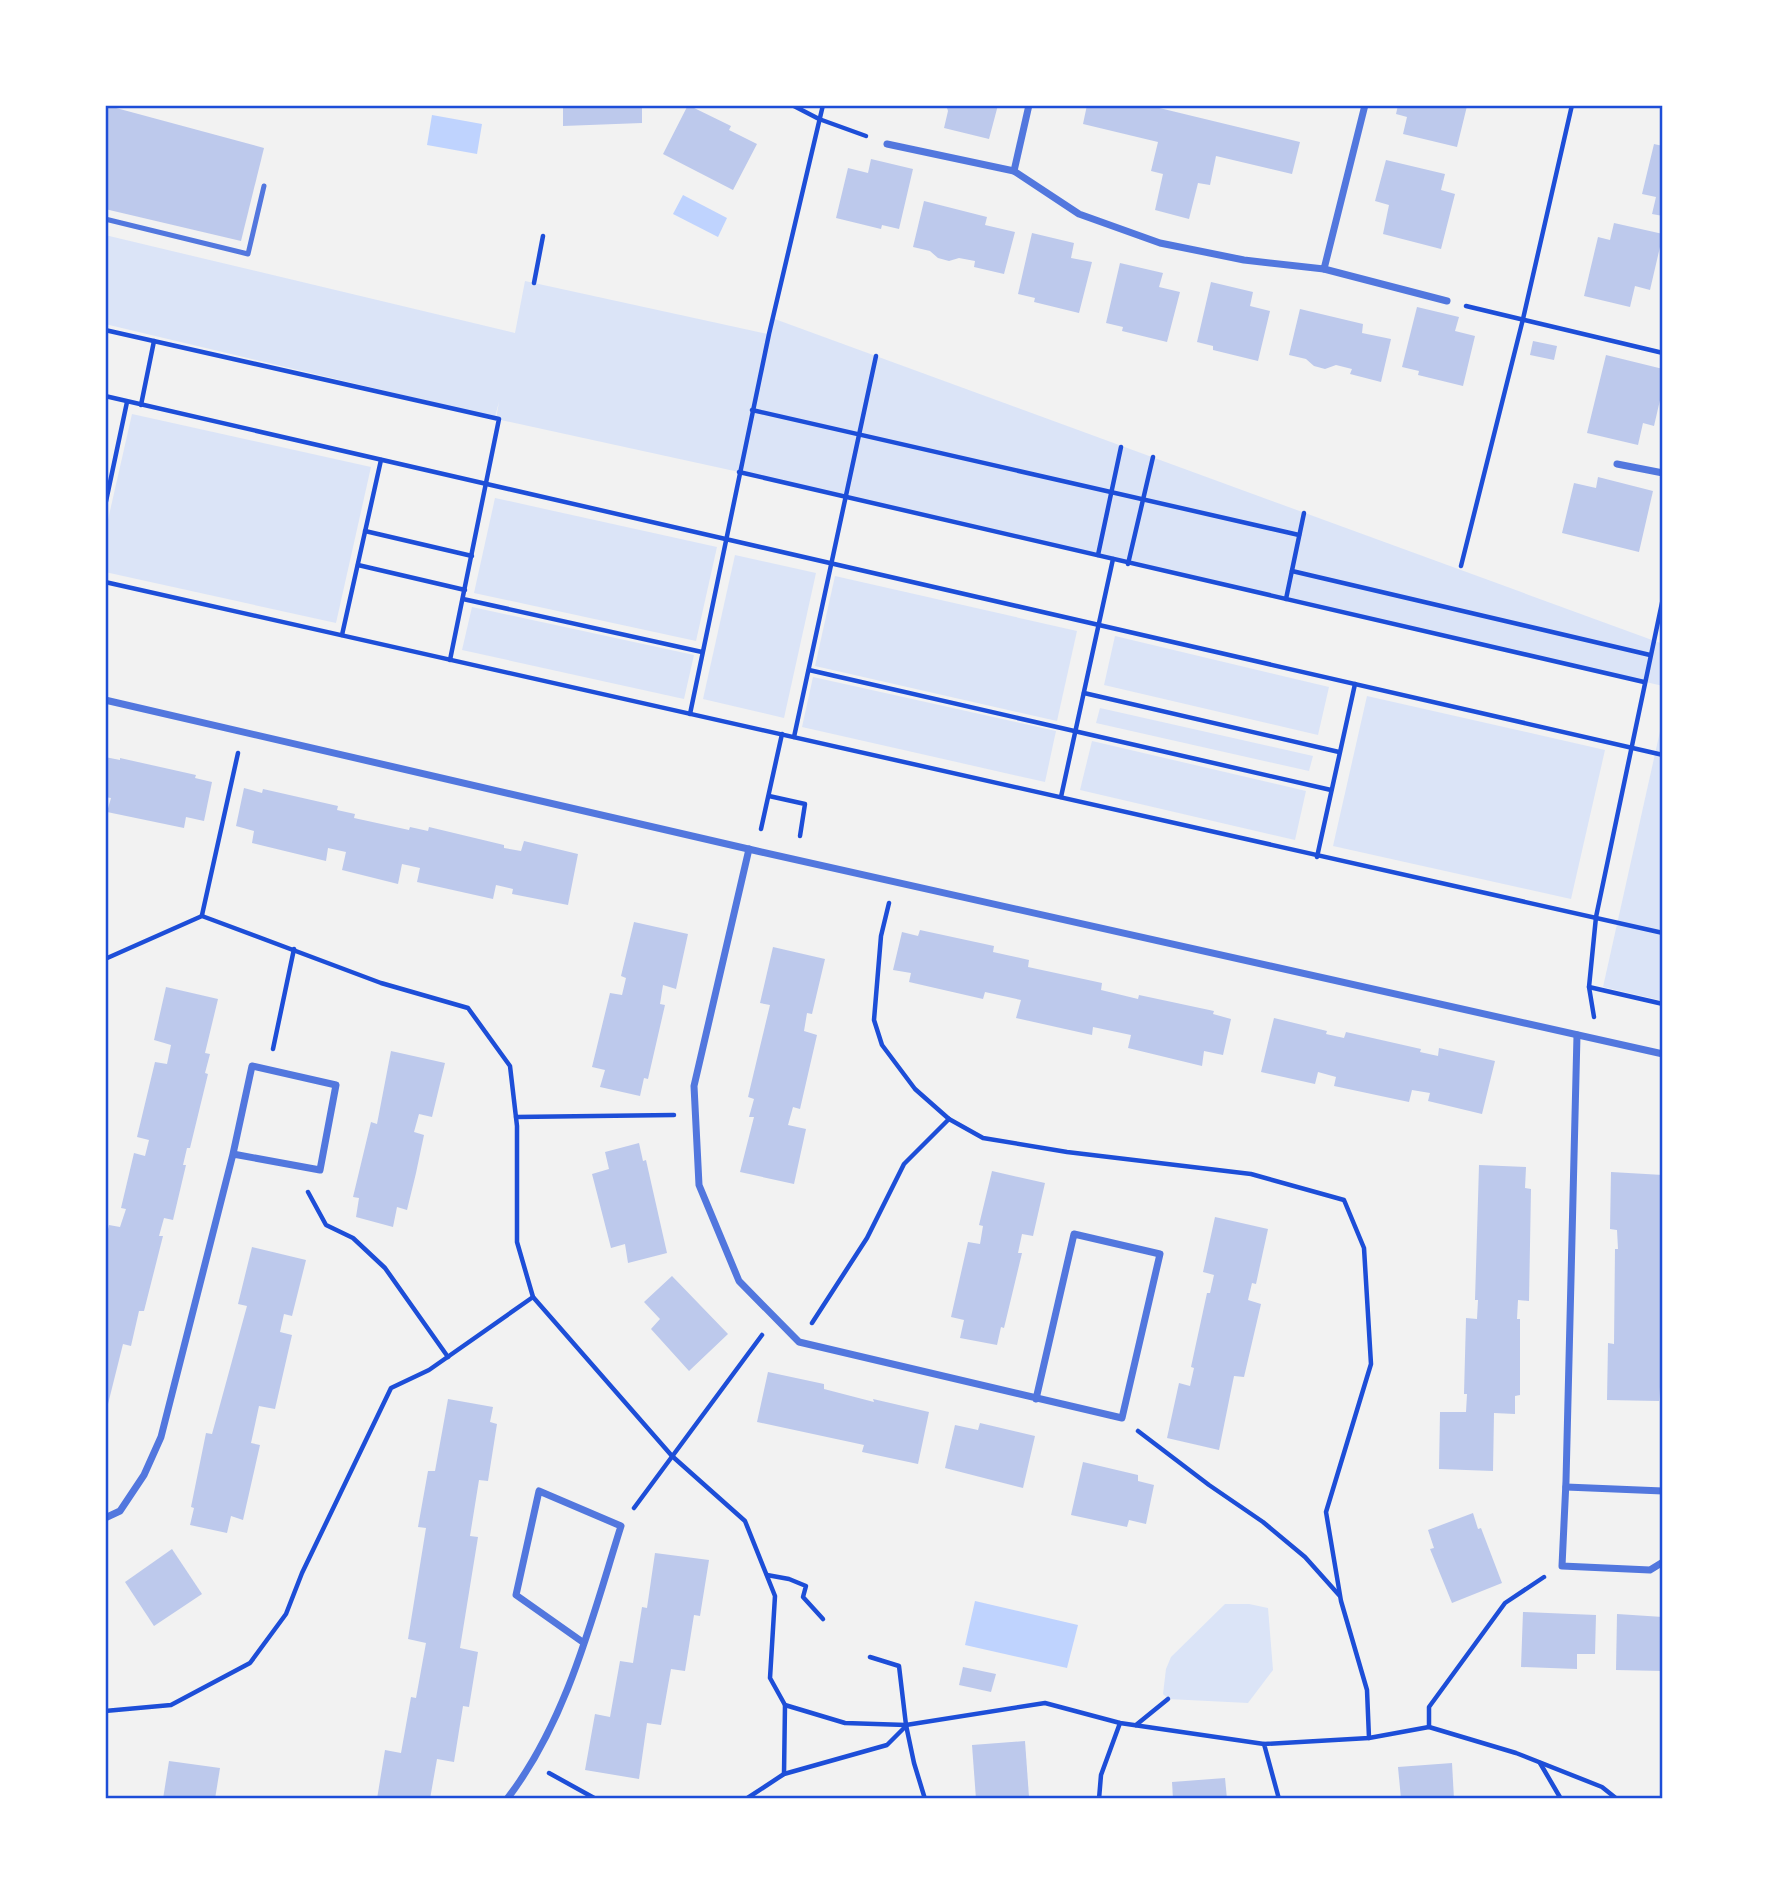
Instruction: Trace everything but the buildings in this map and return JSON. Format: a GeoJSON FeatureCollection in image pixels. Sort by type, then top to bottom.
{"type":"FeatureCollection","features":[{"type":"Feature","properties":{"kind":"street"},"geometry":{"type":"LineString","coordinates":[[1014,171],[1030,105]]}},
{"type":"Feature","properties":{"kind":"street"},"geometry":{"type":"LineString","coordinates":[[1324,269],[1365,105]]}},
{"type":"Feature","properties":{"kind":"street"},"geometry":{"type":"LineString","coordinates":[[887,144],[1014,171],[1079,214],[1160,243],[1244,260],[1324,269],[1447,301]]}},
{"type":"Feature","properties":{"kind":"street"},"geometry":{"type":"LineString","coordinates":[[1617,464],[1663,473]]}},
{"type":"Feature","properties":{"kind":"street"},"geometry":{"type":"LineString","coordinates":[[105,700],[797,860],[1663,1054]]}},
{"type":"Feature","properties":{"kind":"street"},"geometry":{"type":"LineString","coordinates":[[753,850],[694,1086],[699,1185],[739,1281],[799,1342],[1036,1399],[1122,1418],[1160,1255],[1074,1234],[1036,1399]]}},
{"type":"Feature","properties":{"kind":"street"},"geometry":{"type":"LineString","coordinates":[[1577,1035],[1562,1566],[1650,1570],[1663,1562]]}},
{"type":"Feature","properties":{"kind":"street"},"geometry":{"type":"LineString","coordinates":[[105,1518],[120,1511],[144,1475],[161,1437],[212,1228],[233,1154],[252,1066],[336,1085],[320,1170],[233,1154]]}},
{"type":"Feature","properties":{"kind":"street"},"geometry":{"type":"LineString","coordinates":[[1566,1487],[1663,1491]]}},
{"type":"Feature","properties":{"kind":"street"},"geometry":{"type":"LineString","coordinates":[[507,1799],[550,1727],[584,1643],[621,1526],[539,1491],[516,1595],[584,1643]]}},
{"type":"Feature","properties":{"kind":"lane"},"geometry":{"type":"LineString","coordinates":[[105,219],[248,254],[264,186]]}},
{"type":"Feature","properties":{"kind":"path"},"geometry":{"type":"LineString","coordinates":[[792,105],[887,144]]}},
{"type":"Feature","properties":{"kind":"path"},"geometry":{"type":"LineString","coordinates":[[690,714],[752,410],[822,105]]}},
{"type":"Feature","properties":{"kind":"path"},"geometry":{"type":"LineString","coordinates":[[1461,566],[1572,105]]}},
{"type":"Feature","properties":{"kind":"path"},"geometry":{"type":"LineString","coordinates":[[534,283],[543,236]]}},
{"type":"Feature","properties":{"kind":"path"},"geometry":{"type":"LineString","coordinates":[[1447,301],[1663,353]]}},
{"type":"Feature","properties":{"kind":"path"},"geometry":{"type":"LineString","coordinates":[[105,330],[499,419],[450,660]]}},
{"type":"Feature","properties":{"kind":"path"},"geometry":{"type":"LineString","coordinates":[[141,405],[154,341]]}},
{"type":"Feature","properties":{"kind":"path"},"geometry":{"type":"LineString","coordinates":[[794,737],[876,356]]}},
{"type":"Feature","properties":{"kind":"path"},"geometry":{"type":"LineString","coordinates":[[105,397],[1663,755]]}},
{"type":"Feature","properties":{"kind":"path"},"geometry":{"type":"LineString","coordinates":[[105,505],[127,402]]}},
{"type":"Feature","properties":{"kind":"path"},"geometry":{"type":"LineString","coordinates":[[752,410],[1299,535]]}},
{"type":"Feature","properties":{"kind":"path"},"geometry":{"type":"LineString","coordinates":[[1098,555],[1121,447]]}},
{"type":"Feature","properties":{"kind":"path"},"geometry":{"type":"LineString","coordinates":[[1128,564],[1153,457]]}},
{"type":"Feature","properties":{"kind":"path"},"geometry":{"type":"LineString","coordinates":[[342,635],[380,460]]}},
{"type":"Feature","properties":{"kind":"path"},"geometry":{"type":"LineString","coordinates":[[739,472],[1644,682]]}},
{"type":"Feature","properties":{"kind":"path"},"geometry":{"type":"LineString","coordinates":[[1286,598],[1304,513]]}},
{"type":"Feature","properties":{"kind":"path"},"geometry":{"type":"LineString","coordinates":[[365,531],[472,556]]}},
{"type":"Feature","properties":{"kind":"path"},"geometry":{"type":"LineString","coordinates":[[1061,797],[1112,559]]}},
{"type":"Feature","properties":{"kind":"path"},"geometry":{"type":"LineString","coordinates":[[358,565],[465,590]]}},
{"type":"Feature","properties":{"kind":"path"},"geometry":{"type":"LineString","coordinates":[[1292,571],[1650,656]]}},
{"type":"Feature","properties":{"kind":"path"},"geometry":{"type":"LineString","coordinates":[[105,582],[1663,933]]}},
{"type":"Feature","properties":{"kind":"path"},"geometry":{"type":"LineString","coordinates":[[1663,598],[1596,918],[1589,987],[1663,1004]]}},
{"type":"Feature","properties":{"kind":"path"},"geometry":{"type":"LineString","coordinates":[[463,599],[702,652]]}},
{"type":"Feature","properties":{"kind":"path"},"geometry":{"type":"LineString","coordinates":[[809,670],[1332,790]]}},
{"type":"Feature","properties":{"kind":"path"},"geometry":{"type":"LineString","coordinates":[[1317,857],[1355,684]]}},
{"type":"Feature","properties":{"kind":"path"},"geometry":{"type":"LineString","coordinates":[[1084,693],[1339,752]]}},
{"type":"Feature","properties":{"kind":"path"},"geometry":{"type":"LineString","coordinates":[[202,916],[243,732]]}},
{"type":"Feature","properties":{"kind":"path"},"geometry":{"type":"LineString","coordinates":[[753,850],[769,796],[782,734]]}},
{"type":"Feature","properties":{"kind":"path"},"geometry":{"type":"LineString","coordinates":[[769,796],[805,804],[797,860]]}},
{"type":"Feature","properties":{"kind":"path"},"geometry":{"type":"LineString","coordinates":[[894,882],[881,936],[874,1020],[881,1045],[915,1089],[948,1119],[983,1138],[1067,1152],[1251,1174],[1344,1200],[1364,1248],[1371,1364],[1326,1512],[1340,1596],[1367,1690],[1369,1738]]}},
{"type":"Feature","properties":{"kind":"path"},"geometry":{"type":"LineString","coordinates":[[105,959],[202,916],[381,984],[468,1008],[510,1066],[516,1117],[517,1242],[533,1297],[673,1456],[745,1521],[775,1596],[769,1678],[785,1705],[784,1774]]}},
{"type":"Feature","properties":{"kind":"path"},"geometry":{"type":"LineString","coordinates":[[268,1070],[294,949]]}},
{"type":"Feature","properties":{"kind":"path"},"geometry":{"type":"LineString","coordinates":[[516,1117],[696,1115]]}},
{"type":"Feature","properties":{"kind":"path"},"geometry":{"type":"LineString","coordinates":[[799,1342],[867,1238],[904,1164],[948,1119]]}},
{"type":"Feature","properties":{"kind":"path"},"geometry":{"type":"LineString","coordinates":[[297,1166],[326,1225],[354,1238],[385,1268],[447,1357]]}},
{"type":"Feature","properties":{"kind":"path"},"geometry":{"type":"LineString","coordinates":[[105,1712],[171,1705],[250,1663],[286,1614],[302,1573],[391,1388],[429,1370],[533,1297]]}},
{"type":"Feature","properties":{"kind":"path"},"geometry":{"type":"LineString","coordinates":[[621,1526],[775,1317]]}},
{"type":"Feature","properties":{"kind":"path"},"geometry":{"type":"LineString","coordinates":[[1122,1418],[1209,1485],[1263,1522],[1305,1557],[1340,1596]]}},
{"type":"Feature","properties":{"kind":"path"},"geometry":{"type":"LineString","coordinates":[[1429,1727],[1429,1707],[1504,1602],[1562,1566]]}},
{"type":"Feature","properties":{"kind":"path"},"geometry":{"type":"LineString","coordinates":[[766,1575],[789,1579],[806,1586],[803,1597],[823,1619]]}},
{"type":"Feature","properties":{"kind":"path"},"geometry":{"type":"LineString","coordinates":[[870,1657],[899,1666],[906,1726],[925,1799]]}},
{"type":"Feature","properties":{"kind":"path"},"geometry":{"type":"LineString","coordinates":[[1136,1726],[1168,1699]]}},
{"type":"Feature","properties":{"kind":"path"},"geometry":{"type":"LineString","coordinates":[[785,1705],[845,1723],[906,1726],[1045,1703],[1136,1726],[1264,1744],[1369,1738],[1429,1727],[1540,1763],[1602,1787],[1618,1799]]}},
{"type":"Feature","properties":{"kind":"path"},"geometry":{"type":"LineString","coordinates":[[1099,1799],[1101,1775],[1120,1723]]}},
{"type":"Feature","properties":{"kind":"path"},"geometry":{"type":"LineString","coordinates":[[746,1799],[784,1774],[887,1745],[906,1726]]}},
{"type":"Feature","properties":{"kind":"path"},"geometry":{"type":"LineString","coordinates":[[1264,1744],[1279,1799]]}},
{"type":"Feature","properties":{"kind":"path"},"geometry":{"type":"LineString","coordinates":[[530,1763],[596,1799]]}},
{"type":"Feature","properties":{"kind":"path"},"geometry":{"type":"LineString","coordinates":[[1540,1763],[1560,1799]]}},
{"type":"Feature","properties":{"kind":"shaded area"},"geometry":{"type":"Polygon","coordinates":[[[105,235],[515,333],[525,281],[768,334],[772,318],[1663,644],[1663,686],[739,472],[496,419],[499,402],[495,417],[105,324],[105,235]]]}},
{"type":"Feature","properties":{"kind":"shaded area"},"geometry":{"type":"Polygon","coordinates":[[[132,414],[371,467],[336,623],[105,572],[105,533],[132,414]]]}},
{"type":"Feature","properties":{"kind":"shaded area"},"geometry":{"type":"Polygon","coordinates":[[[495,498],[717,547],[696,641],[474,593],[495,498]]]}},
{"type":"Feature","properties":{"kind":"shaded area"},"geometry":{"type":"Polygon","coordinates":[[[735,555],[816,573],[784,718],[703,699],[735,555]]]}},
{"type":"Feature","properties":{"kind":"shaded area"},"geometry":{"type":"Polygon","coordinates":[[[835,576],[1077,631],[1057,721],[815,666],[835,576]]]}},
{"type":"Feature","properties":{"kind":"shaded area"},"geometry":{"type":"Polygon","coordinates":[[[472,607],[694,655],[684,699],[462,650],[472,607]]]}},
{"type":"Feature","properties":{"kind":"shaded area"},"geometry":{"type":"Polygon","coordinates":[[[1115,636],[1329,687],[1318,735],[1104,685],[1115,636]]]}},
{"type":"Feature","properties":{"kind":"shaded area"},"geometry":{"type":"Polygon","coordinates":[[[813,677],[1056,731],[1045,782],[802,727],[813,677]]]}},
{"type":"Feature","properties":{"kind":"shaded area"},"geometry":{"type":"Polygon","coordinates":[[[1367,696],[1605,750],[1571,899],[1333,846],[1367,696]]]}},
{"type":"Feature","properties":{"kind":"shaded area"},"geometry":{"type":"Polygon","coordinates":[[[1100,708],[1313,756],[1309,771],[1096,723],[1100,708]]]}},
{"type":"Feature","properties":{"kind":"shaded area"},"geometry":{"type":"Polygon","coordinates":[[[1663,718],[1663,1001],[1603,987],[1663,718]]]}},
{"type":"Feature","properties":{"kind":"shaded area"},"geometry":{"type":"Polygon","coordinates":[[[1092,741],[1306,791],[1295,840],[1080,790],[1092,741]]]}},
{"type":"Feature","properties":{"kind":"shaded area"},"geometry":{"type":"Polygon","coordinates":[[[1225,1604],[1249,1604],[1268,1608],[1273,1670],[1248,1703],[1168,1699],[1163,1694],[1166,1669],[1171,1657],[1225,1604]]]}},
{"type":"Feature","properties":{"kind":"water"},"geometry":{"type":"Polygon","coordinates":[[[432,115],[482,124],[477,154],[427,145],[432,115]]]}},
{"type":"Feature","properties":{"kind":"water"},"geometry":{"type":"Polygon","coordinates":[[[683,195],[727,218],[718,237],[673,214],[683,195]]]}},
{"type":"Feature","properties":{"kind":"water"},"geometry":{"type":"Polygon","coordinates":[[[975,1601],[1078,1625],[1067,1668],[965,1645],[975,1601]]]}}]}
